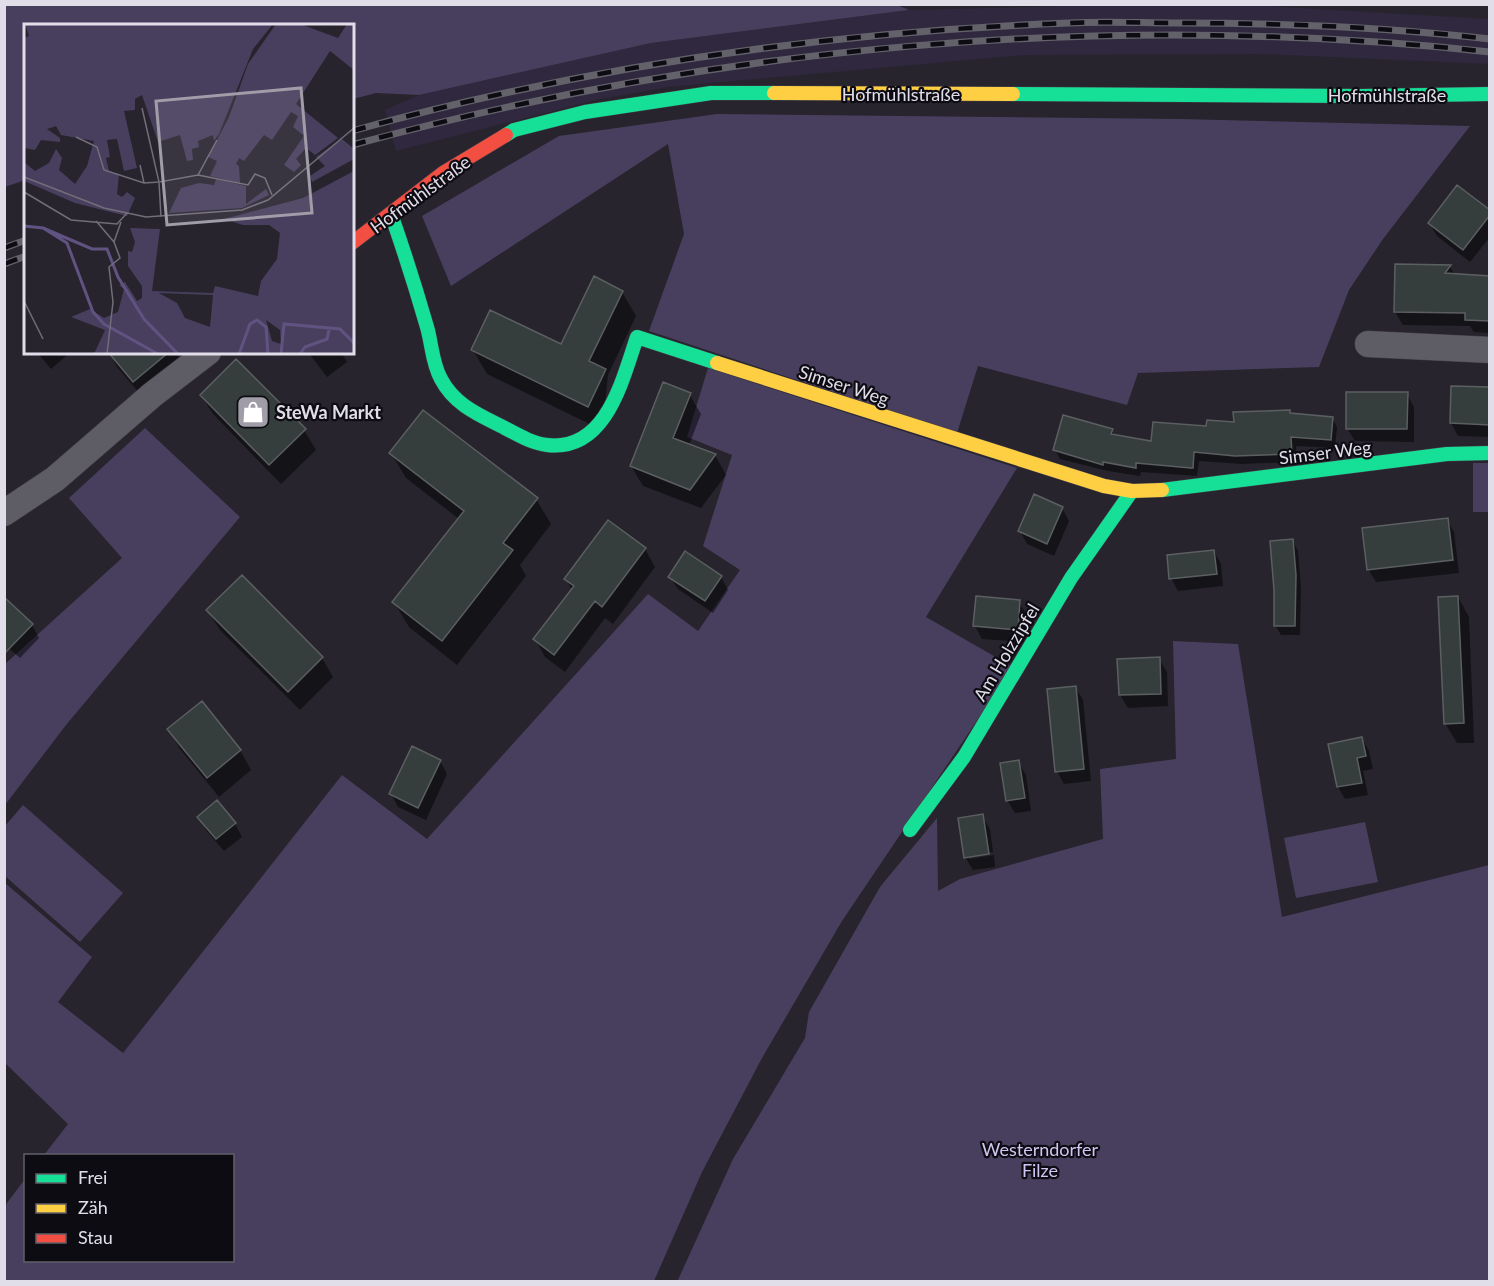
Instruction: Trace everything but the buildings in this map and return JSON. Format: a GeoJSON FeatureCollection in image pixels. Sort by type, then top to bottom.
{"type":"FeatureCollection","features":[{"type":"Feature","properties":{"kind":"street","name":"Hofmühlstraße"},"geometry":{"type":"LineString","coordinates":[[354,242],[443,173],[514,130],[585,112],[711,93],[1339,96],[1490,94]]}},
{"type":"Feature","properties":{"kind":"street","name":"Simser Weg"},"geometry":{"type":"LineString","coordinates":[[391,214],[426,326],[435,366],[449,393],[462,406],[531,441],[548,445],[562,445],[582,440],[600,426],[614,403],[637,337],[1023,461],[1104,486],[1132,491],[1157,491],[1447,454],[1490,453]]}},
{"type":"Feature","properties":{"kind":"street"},"geometry":{"type":"LineString","coordinates":[[1368,344],[1490,350]]}},
{"type":"Feature","properties":{"kind":"street"},"geometry":{"type":"LineString","coordinates":[[4,513],[55,478],[152,395],[205,354]]}},
{"type":"Feature","properties":{"kind":"street","name":"Am Holzzipfel"},"geometry":{"type":"LineString","coordinates":[[910,830],[964,757],[1071,578],[1132,491]]}},
{"type":"Feature","properties":{"kind":"shaded area"},"geometry":{"type":"Polygon","coordinates":[[[1233,4],[1489,19],[1489,64],[1262,54],[1024,55],[668,87],[596,100],[396,151],[385,110],[419,95],[651,43],[909,10],[1233,4]]]}},
{"type":"Feature","properties":{"kind":"green space"},"geometry":{"type":"Polygon","coordinates":[[[5,5],[897,5],[909,10],[651,43],[419,95],[376,93],[354,99],[354,24],[24,24],[24,180],[5,187],[5,5]]]}},
{"type":"Feature","properties":{"kind":"green space"},"geometry":{"type":"Polygon","coordinates":[[[717,114],[1180,119],[1470,126],[1383,239],[1349,290],[1319,367],[1138,373],[1127,405],[978,366],[957,433],[649,331],[684,234],[668,144],[451,286],[422,216],[559,136],[717,114]]]}},
{"type":"Feature","properties":{"kind":"green space"},"geometry":{"type":"Polygon","coordinates":[[[708,368],[1017,468],[926,617],[1013,667],[842,921],[762,1058],[702,1172],[654,1281],[5,1281],[4,1207],[24,1180],[24,1262],[234,1262],[234,1154],[45,1154],[68,1124],[5,1063],[5,883],[92,957],[58,1002],[123,1053],[342,775],[427,839],[648,594],[698,631],[740,570],[703,546],[732,455],[687,437],[708,368]]]}},
{"type":"Feature","properties":{"kind":"green space"},"geometry":{"type":"Polygon","coordinates":[[[145,428],[240,517],[66,725],[5,805],[5,664],[122,558],[69,498],[145,428]]]}},
{"type":"Feature","properties":{"kind":"green space"},"geometry":{"type":"Polygon","coordinates":[[[1473,463],[1489,463],[1489,512],[1473,512],[1473,463]]]}},
{"type":"Feature","properties":{"kind":"green space","name":"Westerndorfer Filze"},"geometry":{"type":"Polygon","coordinates":[[[1173,641],[1238,644],[1282,917],[1489,865],[1489,1281],[677,1282],[733,1159],[805,1038],[809,1012],[880,887],[937,818],[938,891],[960,879],[1103,839],[1100,769],[1176,759],[1173,641]]]}},
{"type":"Feature","properties":{"kind":"green space"},"geometry":{"type":"Polygon","coordinates":[[[23,805],[123,893],[80,942],[5,876],[5,826],[23,805]]]}},
{"type":"Feature","properties":{"kind":"green space"},"geometry":{"type":"Polygon","coordinates":[[[1365,822],[1378,882],[1296,898],[1284,838],[1365,822]]]}},
{"type":"Feature","properties":{"kind":"railway"},"geometry":{"type":"LineString","coordinates":[[354,130],[440,108],[618,71],[797,44],[888,35],[1110,22],[1334,26],[1490,39]]}},
{"type":"Feature","properties":{"kind":"railway"},"geometry":{"type":"LineString","coordinates":[[354,145],[491,111],[632,83],[774,61],[917,46],[1060,37],[1204,35],[1347,40],[1490,52]]}},
{"type":"Feature","properties":{"kind":"railway"},"geometry":{"type":"LineString","coordinates":[[4,248],[24,241]]}},
{"type":"Feature","properties":{"kind":"railway"},"geometry":{"type":"LineString","coordinates":[[4,264],[24,257]]}},
{"type":"Feature","properties":{"kind":"traffic: fast"},"geometry":{"type":"LineString","coordinates":[[506,135],[514,130],[585,112],[711,93],[774,93]]}},
{"type":"Feature","properties":{"kind":"traffic: fast"},"geometry":{"type":"LineString","coordinates":[[1013,94],[1363,96],[1490,94]]}},
{"type":"Feature","properties":{"kind":"traffic: fast"},"geometry":{"type":"LineString","coordinates":[[391,214],[419,299],[436,367],[446,388],[459,402],[523,437],[547,445],[567,444],[584,437],[597,426],[617,392],[637,337],[717,363]]}},
{"type":"Feature","properties":{"kind":"traffic: fast"},"geometry":{"type":"LineString","coordinates":[[1162,490],[1447,454],[1490,453]]}},
{"type":"Feature","properties":{"kind":"traffic: fast"},"geometry":{"type":"LineString","coordinates":[[910,830],[964,757],[1071,578],[1132,491]]}},
{"type":"Feature","properties":{"kind":"traffic: slow"},"geometry":{"type":"LineString","coordinates":[[774,93],[1013,94]]}},
{"type":"Feature","properties":{"kind":"traffic: slow"},"geometry":{"type":"LineString","coordinates":[[717,363],[1104,486],[1132,491],[1162,490]]}},
{"type":"Feature","properties":{"kind":"traffic: jam"},"geometry":{"type":"LineString","coordinates":[[354,241],[443,173],[506,135]]}},
{"type":"Feature","properties":{"kind":"place","name":"SteWa Markt"},"geometry":{"type":"Point","coordinates":[253,412]}}]}
